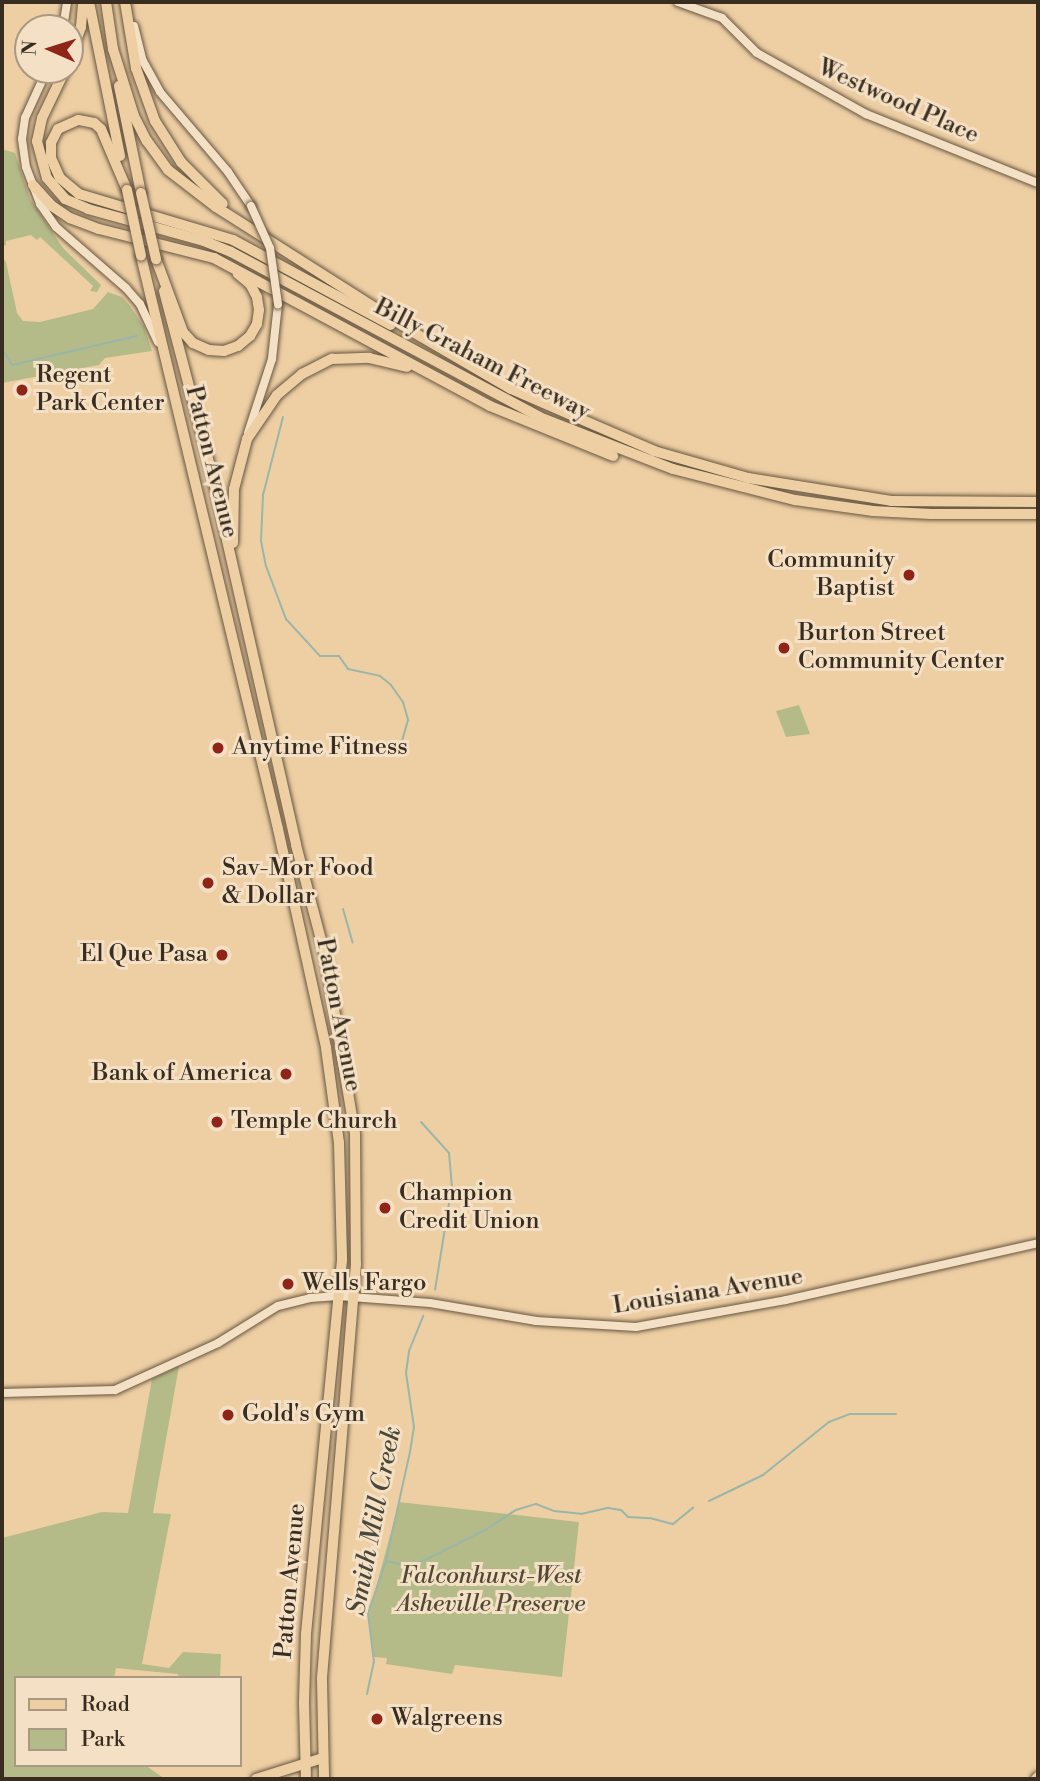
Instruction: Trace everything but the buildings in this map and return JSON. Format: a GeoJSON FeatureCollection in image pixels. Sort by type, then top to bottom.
{"type":"FeatureCollection","features":[{"type":"Feature","properties":{"kind":"highway","name":"Patton Avenue"},"geometry":{"type":"LineString","coordinates":[[89,2],[127,190]]}},
{"type":"Feature","properties":{"kind":"highway","name":"Billy Graham Freeway"},"geometry":{"type":"LineString","coordinates":[[106,2],[113,49],[134,116],[157,156],[197,194],[413,332],[552,409],[632,443],[700,465],[844,495],[915,502],[987,503],[1038,500]]}},
{"type":"Feature","properties":{"kind":"highway"},"geometry":{"type":"LineString","coordinates":[[127,2],[136,68],[155,121],[181,162],[234,217]]}},
{"type":"Feature","properties":{"kind":"highway","name":"Patton Avenue"},"geometry":{"type":"LineString","coordinates":[[113,49],[156,260]]}},
{"type":"Feature","properties":{"kind":"highway","name":"Billy Graham Freeway"},"geometry":{"type":"LineString","coordinates":[[58,84],[42,118],[37,141],[47,178],[65,199],[88,209],[204,241],[231,252],[544,419],[673,469],[744,489],[873,511],[977,515],[1038,514]]}},
{"type":"Feature","properties":{"kind":"highway"},"geometry":{"type":"LineString","coordinates":[[127,190],[101,129],[94,123],[78,120],[58,129],[51,143],[51,158],[60,178],[79,194],[233,240],[404,332],[413,332]]}},
{"type":"Feature","properties":{"kind":"highway"},"geometry":{"type":"LineString","coordinates":[[33,185],[52,206],[70,218],[99,229],[205,256],[238,269],[490,406],[591,448],[656,470],[673,469]]}},
{"type":"Feature","properties":{"kind":"highway"},"geometry":{"type":"LineString","coordinates":[[156,260],[187,337],[201,348],[224,351],[245,342],[254,331],[259,303],[244,278],[205,256]]}},
{"type":"Feature","properties":{"kind":"highway"},"geometry":{"type":"LineString","coordinates":[[247,439],[277,395],[302,374],[332,359],[385,360],[444,381]]}},
{"type":"Feature","properties":{"kind":"highway"},"geometry":{"type":"LineString","coordinates":[[977,515],[987,520],[1038,520]]}},
{"type":"Feature","properties":{"kind":"main road","name":"Patton Avenue"},"geometry":{"type":"LineString","coordinates":[[127,190],[164,358],[260,751],[326,1048],[339,1143],[342,1260],[306,1633],[306,1779]]}},
{"type":"Feature","properties":{"kind":"main road","name":"Patton Avenue"},"geometry":{"type":"LineString","coordinates":[[156,260],[234,568],[296,845],[325,955],[342,1043],[357,1175],[354,1297],[321,1696],[324,1779]]}},
{"type":"Feature","properties":{"kind":"main road","name":"Patton Avenue"},"geometry":{"type":"LineString","coordinates":[[234,568],[234,489],[247,439]]}},
{"type":"Feature","properties":{"kind":"main road"},"geometry":{"type":"LineString","coordinates":[[256,1779],[323,1758]]}},
{"type":"Feature","properties":{"kind":"street","name":"Patton Avenue"},"geometry":{"type":"LineString","coordinates":[[127,2],[140,51],[151,77],[165,99],[228,172],[251,205],[270,248],[278,304],[272,359],[247,439]]}},
{"type":"Feature","properties":{"kind":"street","name":"Westwood Place"},"geometry":{"type":"LineString","coordinates":[[678,2],[722,18],[757,53],[866,114],[1038,183]]}},
{"type":"Feature","properties":{"kind":"street","name":"Patton Avenue"},"geometry":{"type":"LineString","coordinates":[[41,84],[23,130],[22,150],[33,185],[56,227],[140,304],[164,358]]}},
{"type":"Feature","properties":{"kind":"street","name":"Louisiana Avenue"},"geometry":{"type":"LineString","coordinates":[[2,1393],[115,1390],[218,1343],[278,1306],[338,1296],[430,1303],[571,1325],[636,1327],[811,1295],[1038,1243]]}},
{"type":"Feature","properties":{"kind":"green space"},"geometry":{"type":"Polygon","coordinates":[[[2,149],[15,153],[30,199],[63,248],[101,285],[97,292],[90,291],[93,286],[40,237],[37,240],[31,235],[6,241],[6,245],[2,247],[2,149]]]}},
{"type":"Feature","properties":{"kind":"green space"},"geometry":{"type":"Polygon","coordinates":[[[2,257],[6,262],[17,313],[23,321],[40,322],[93,309],[108,292],[122,297],[130,306],[144,327],[152,351],[105,358],[99,365],[2,383],[2,257]]]}},
{"type":"Feature","properties":{"kind":"green space"},"geometry":{"type":"Polygon","coordinates":[[[799,705],[810,734],[786,737],[776,711],[799,705]]]}},
{"type":"Feature","properties":{"kind":"green space"},"geometry":{"type":"Polygon","coordinates":[[[179,1366],[153,1513],[171,1514],[142,1664],[169,1668],[183,1652],[221,1654],[220,1676],[178,1676],[116,1668],[114,1676],[14,1676],[14,1767],[148,1767],[165,1779],[2,1779],[2,1538],[102,1512],[128,1513],[152,1379],[179,1366]]]}},
{"type":"Feature","properties":{"kind":"green space","name":"Falconhurst-West Asheville Preserve"},"geometry":{"type":"Polygon","coordinates":[[[399,1502],[579,1522],[562,1677],[455,1665],[452,1674],[386,1664],[387,1658],[373,1657],[368,1617],[399,1502]]]}},
{"type":"Feature","properties":{"kind":"waterway","name":"Smith Mill Creek"},"geometry":{"type":"LineString","coordinates":[[2,323],[2,336]]}},
{"type":"Feature","properties":{"kind":"waterway","name":"Smith Mill Creek"},"geometry":{"type":"LineString","coordinates":[[2,349],[12,365],[137,336]]}},
{"type":"Feature","properties":{"kind":"waterway","name":"Smith Mill Creek"},"geometry":{"type":"LineString","coordinates":[[283,417],[263,495],[261,541],[266,566],[286,619],[320,656],[339,656],[348,669],[380,676],[391,685],[403,702],[408,720],[400,748]]}},
{"type":"Feature","properties":{"kind":"waterway","name":"Smith Mill Creek"},"geometry":{"type":"LineString","coordinates":[[343,909],[353,943]]}},
{"type":"Feature","properties":{"kind":"waterway","name":"Smith Mill Creek"},"geometry":{"type":"LineString","coordinates":[[421,1122],[449,1153],[452,1185],[435,1290]]}},
{"type":"Feature","properties":{"kind":"waterway","name":"Smith Mill Creek"},"geometry":{"type":"LineString","coordinates":[[367,1694],[374,1662],[368,1613],[386,1561],[410,1452],[414,1427],[406,1373],[409,1351],[423,1316]]}},
{"type":"Feature","properties":{"kind":"waterway"},"geometry":{"type":"LineString","coordinates":[[709,1501],[763,1475],[829,1422],[850,1414],[896,1414]]}},
{"type":"Feature","properties":{"kind":"waterway"},"geometry":{"type":"LineString","coordinates":[[387,1561],[408,1566],[427,1559],[485,1530],[516,1510],[536,1504],[554,1511],[581,1514],[608,1508],[621,1510],[628,1517],[650,1518],[673,1524],[693,1508]]}},
{"type":"Feature","properties":{"kind":"place","name":"Regent Park Center"},"geometry":{"type":"Point","coordinates":[22,390]}},
{"type":"Feature","properties":{"kind":"place","name":"Community Baptist"},"geometry":{"type":"Point","coordinates":[909,575]}},
{"type":"Feature","properties":{"kind":"place","name":"Burton Street Community Center"},"geometry":{"type":"Point","coordinates":[784,648]}},
{"type":"Feature","properties":{"kind":"place","name":"Anytime Fitness"},"geometry":{"type":"Point","coordinates":[218,748]}},
{"type":"Feature","properties":{"kind":"place","name":"Sav-Mor Food & Dollar"},"geometry":{"type":"Point","coordinates":[208,883]}},
{"type":"Feature","properties":{"kind":"place","name":"El Que Pasa"},"geometry":{"type":"Point","coordinates":[222,955]}},
{"type":"Feature","properties":{"kind":"place","name":"Bank of America"},"geometry":{"type":"Point","coordinates":[286,1074]}},
{"type":"Feature","properties":{"kind":"place","name":"Temple Church"},"geometry":{"type":"Point","coordinates":[217,1122]}},
{"type":"Feature","properties":{"kind":"place","name":"Champion Credit Union"},"geometry":{"type":"Point","coordinates":[385,1208]}},
{"type":"Feature","properties":{"kind":"place","name":"Wells Fargo"},"geometry":{"type":"Point","coordinates":[288,1284]}},
{"type":"Feature","properties":{"kind":"place","name":"Gold's Gym"},"geometry":{"type":"Point","coordinates":[228,1415]}},
{"type":"Feature","properties":{"kind":"place","name":"Walgreens"},"geometry":{"type":"Point","coordinates":[377,1719]}}]}
